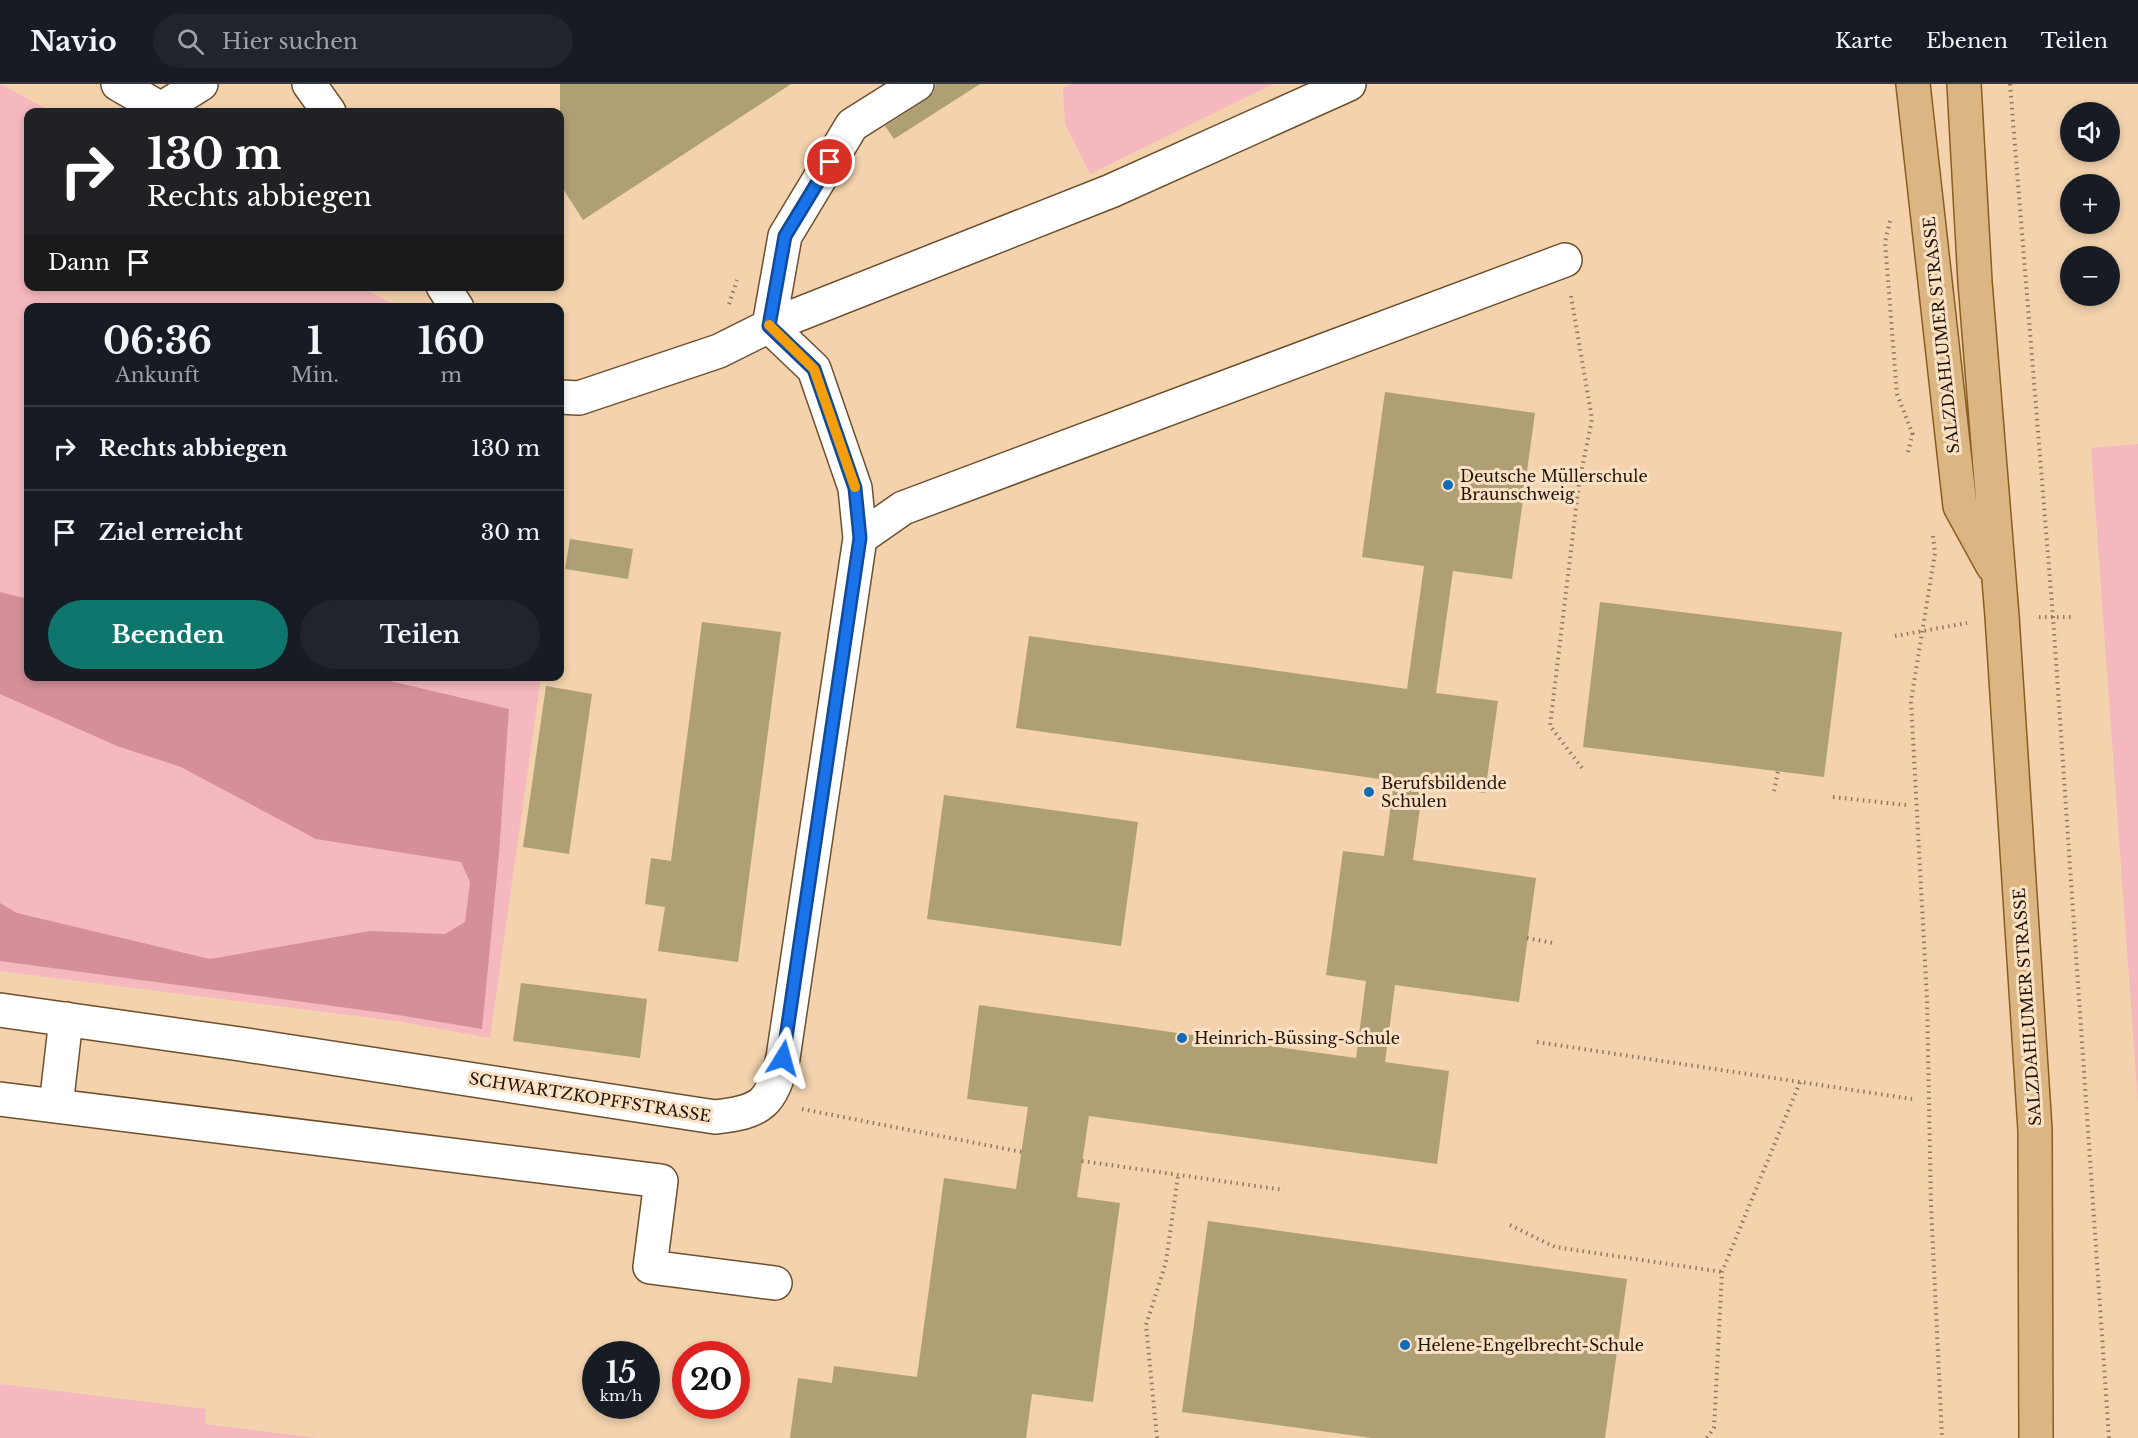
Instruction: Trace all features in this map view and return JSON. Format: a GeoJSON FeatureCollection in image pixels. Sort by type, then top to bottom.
{"type":"FeatureCollection","features":[{"type":"Feature","properties":{"kind":"main road","name":"SALZDAHLUMER STRASSE"},"geometry":{"type":"LineString","coordinates":[[1913,84],[1960,506],[1998,576]]}},
{"type":"Feature","properties":{"kind":"main road","name":"SALZDAHLUMER STRASSE"},"geometry":{"type":"LineString","coordinates":[[1964,84],[1975,282],[1998,576],[2035,1130],[2036,1438]]}},
{"type":"Feature","properties":{"kind":"lane"},"geometry":{"type":"LineString","coordinates":[[118,84],[159,108]]}},
{"type":"Feature","properties":{"kind":"lane"},"geometry":{"type":"LineString","coordinates":[[163,108],[201,84]]}},
{"type":"Feature","properties":{"kind":"lane"},"geometry":{"type":"LineString","coordinates":[[309,84],[325,108]]}},
{"type":"Feature","properties":{"kind":"lane"},"geometry":{"type":"LineString","coordinates":[[769,326],[785,236],[852,124],[916,84]]}},
{"type":"Feature","properties":{"kind":"lane"},"geometry":{"type":"LineString","coordinates":[[564,397],[579,398],[719,351],[769,326],[1111,191],[1349,84]]}},
{"type":"Feature","properties":{"kind":"lane"},"geometry":{"type":"LineString","coordinates":[[860,538],[903,508],[1565,260]]}},
{"type":"Feature","properties":{"kind":"lane"},"geometry":{"type":"LineString","coordinates":[[764,1101],[776,1086],[783,1058],[860,538],[855,488],[814,369],[769,326]]}},
{"type":"Feature","properties":{"kind":"lane","name":"SCHWARTZKOPFFSTRASSE"},"geometry":{"type":"LineString","coordinates":[[0,1010],[715,1117],[746,1114],[764,1101]]}},
{"type":"Feature","properties":{"kind":"lane"},"geometry":{"type":"LineString","coordinates":[[56,1106],[66,1019]]}},
{"type":"Feature","properties":{"kind":"lane"},"geometry":{"type":"LineString","coordinates":[[0,1099],[661,1181],[650,1267],[775,1283]]}},
{"type":"Feature","properties":{"kind":"path"},"geometry":{"type":"LineString","coordinates":[[2010,84],[2053,617],[2109,1438]]}},
{"type":"Feature","properties":{"kind":"path"},"geometry":{"type":"LineString","coordinates":[[1892,213],[1885,242],[1897,394],[1916,443]]}},
{"type":"Feature","properties":{"kind":"path"},"geometry":{"type":"LineString","coordinates":[[1565,260],[1592,419],[1579,483],[1550,726],[1582,768]]}},
{"type":"Feature","properties":{"kind":"path"},"geometry":{"type":"LineString","coordinates":[[1932,530],[1935,553],[1911,701],[1927,999],[1931,1204],[1941,1438]]}},
{"type":"Feature","properties":{"kind":"path"},"geometry":{"type":"LineString","coordinates":[[2053,617],[2072,617]]}},
{"type":"Feature","properties":{"kind":"path"},"geometry":{"type":"LineString","coordinates":[[1895,636],[1972,622]]}},
{"type":"Feature","properties":{"kind":"path"},"geometry":{"type":"LineString","coordinates":[[1774,791],[1778,771]]}},
{"type":"Feature","properties":{"kind":"path"},"geometry":{"type":"LineString","coordinates":[[1833,797],[1906,805]]}},
{"type":"Feature","properties":{"kind":"path"},"geometry":{"type":"LineString","coordinates":[[1527,938],[1553,943]]}},
{"type":"Feature","properties":{"kind":"path"},"geometry":{"type":"LineString","coordinates":[[1538,1042],[1912,1099]]}},
{"type":"Feature","properties":{"kind":"path"},"geometry":{"type":"LineString","coordinates":[[1707,1438],[1714,1428],[1722,1272],[1800,1082]]}},
{"type":"Feature","properties":{"kind":"path"},"geometry":{"type":"LineString","coordinates":[[764,1101],[1022,1152]]}},
{"type":"Feature","properties":{"kind":"path"},"geometry":{"type":"LineString","coordinates":[[1082,1161],[1284,1190]]}},
{"type":"Feature","properties":{"kind":"path"},"geometry":{"type":"LineString","coordinates":[[1157,1438],[1146,1325],[1166,1262],[1178,1176]]}},
{"type":"Feature","properties":{"kind":"path"},"geometry":{"type":"LineString","coordinates":[[1510,1225],[1555,1248],[1722,1272]]}},
{"type":"Feature","properties":{"kind":"shaded area"},"geometry":{"type":"Polygon","coordinates":[[[0,84],[45,108],[24,108],[24,291],[368,291],[391,303],[24,303],[24,681],[540,681],[490,1038],[396,1021],[0,971],[0,84]]]}},
{"type":"Feature","properties":{"kind":"shaded area"},"geometry":{"type":"Polygon","coordinates":[[[1071,84],[1273,84],[1090,174],[1065,124],[1063,88],[1071,84]]]}},
{"type":"Feature","properties":{"kind":"shaded area"},"geometry":{"type":"Polygon","coordinates":[[[2138,444],[2138,1103],[2091,448],[2138,444]]]}},
{"type":"Feature","properties":{"kind":"shaded area"},"geometry":{"type":"Polygon","coordinates":[[[0,592],[24,598],[24,681],[390,681],[509,709],[499,854],[482,1029],[392,1014],[0,961],[0,903],[17,913],[210,959],[370,931],[445,934],[465,922],[470,882],[461,862],[316,839],[181,767],[117,746],[0,694],[0,592]]]}},
{"type":"Feature","properties":{"kind":"shaded area"},"geometry":{"type":"Polygon","coordinates":[[[0,1384],[206,1409],[205,1424],[317,1438],[0,1438],[0,1384]]]}},
{"type":"Feature","properties":{"kind":"building"},"geometry":{"type":"Polygon","coordinates":[[[560,84],[791,84],[583,220],[564,190],[564,108],[560,108],[560,84]]]}},
{"type":"Feature","properties":{"kind":"building"},"geometry":{"type":"Polygon","coordinates":[[[936,84],[980,84],[894,139],[885,126],[927,99],[933,93],[936,84]]]}},
{"type":"Feature","properties":{"kind":"building","name":"Heinrich-Büssing-Schule"},"geometry":{"type":"Polygon","coordinates":[[[1385,392],[1535,413],[1512,579],[1453,571],[1436,693],[1498,701],[1485,793],[1423,785],[1413,860],[1536,878],[1519,1002],[1395,985],[1385,1062],[1449,1071],[1437,1164],[1089,1116],[1077,1197],[1120,1203],[1093,1402],[1032,1394],[1026,1438],[790,1438],[798,1378],[832,1383],[834,1366],[917,1377],[944,1178],[1016,1189],[1028,1107],[967,1099],[979,1005],[1356,1058],[1366,981],[1326,975],[1343,851],[1384,856],[1394,781],[1016,728],[1029,636],[1407,689],[1424,566],[1362,557],[1385,392]]]}},
{"type":"Feature","properties":{"kind":"building"},"geometry":{"type":"Polygon","coordinates":[[[570,539],[633,549],[628,579],[565,569],[570,539]]]}},
{"type":"Feature","properties":{"kind":"building"},"geometry":{"type":"Polygon","coordinates":[[[1600,602],[1842,632],[1824,777],[1583,747],[1600,602]]]}},
{"type":"Feature","properties":{"kind":"building"},"geometry":{"type":"Polygon","coordinates":[[[702,622],[781,632],[738,962],[658,951],[665,907],[645,904],[651,858],[671,861],[702,622]]]}},
{"type":"Feature","properties":{"kind":"building"},"geometry":{"type":"Polygon","coordinates":[[[546,686],[592,694],[569,854],[523,847],[546,686]]]}},
{"type":"Feature","properties":{"kind":"building"},"geometry":{"type":"Polygon","coordinates":[[[944,795],[1138,822],[1121,946],[927,919],[944,795]]]}},
{"type":"Feature","properties":{"kind":"building"},"geometry":{"type":"Polygon","coordinates":[[[521,983],[647,999],[640,1058],[513,1041],[521,983]]]}},
{"type":"Feature","properties":{"kind":"building","name":"Helene-Engelbrecht-Schule"},"geometry":{"type":"Polygon","coordinates":[[[1208,1221],[1627,1279],[1605,1438],[1372,1438],[1182,1412],[1208,1221]]]}},
{"type":"Feature","properties":{"kind":"slow traffic"},"geometry":{"type":"LineString","coordinates":[[769,325],[814,369],[855,487]]}},
{"type":"Feature","properties":{"kind":"place","name":"Deutsche Müllerschule Braunschweig"},"geometry":{"type":"Point","coordinates":[1448,485]}},
{"type":"Feature","properties":{"kind":"place","name":"Berufsbildende Schulen"},"geometry":{"type":"Point","coordinates":[1369,792]}},
{"type":"Feature","properties":{"kind":"place","name":"Heinrich-Büssing-Schule"},"geometry":{"type":"Point","coordinates":[1182,1038]}},
{"type":"Feature","properties":{"kind":"place","name":"Helene-Engelbrecht-Schule"},"geometry":{"type":"Point","coordinates":[1405,1345]}},
{"type":"Feature","properties":{"kind":"route"},"geometry":{"type":"LineString","coordinates":[[783,1058],[860,538],[855,488],[814,369],[769,326],[785,236],[830,162]]}}]}
